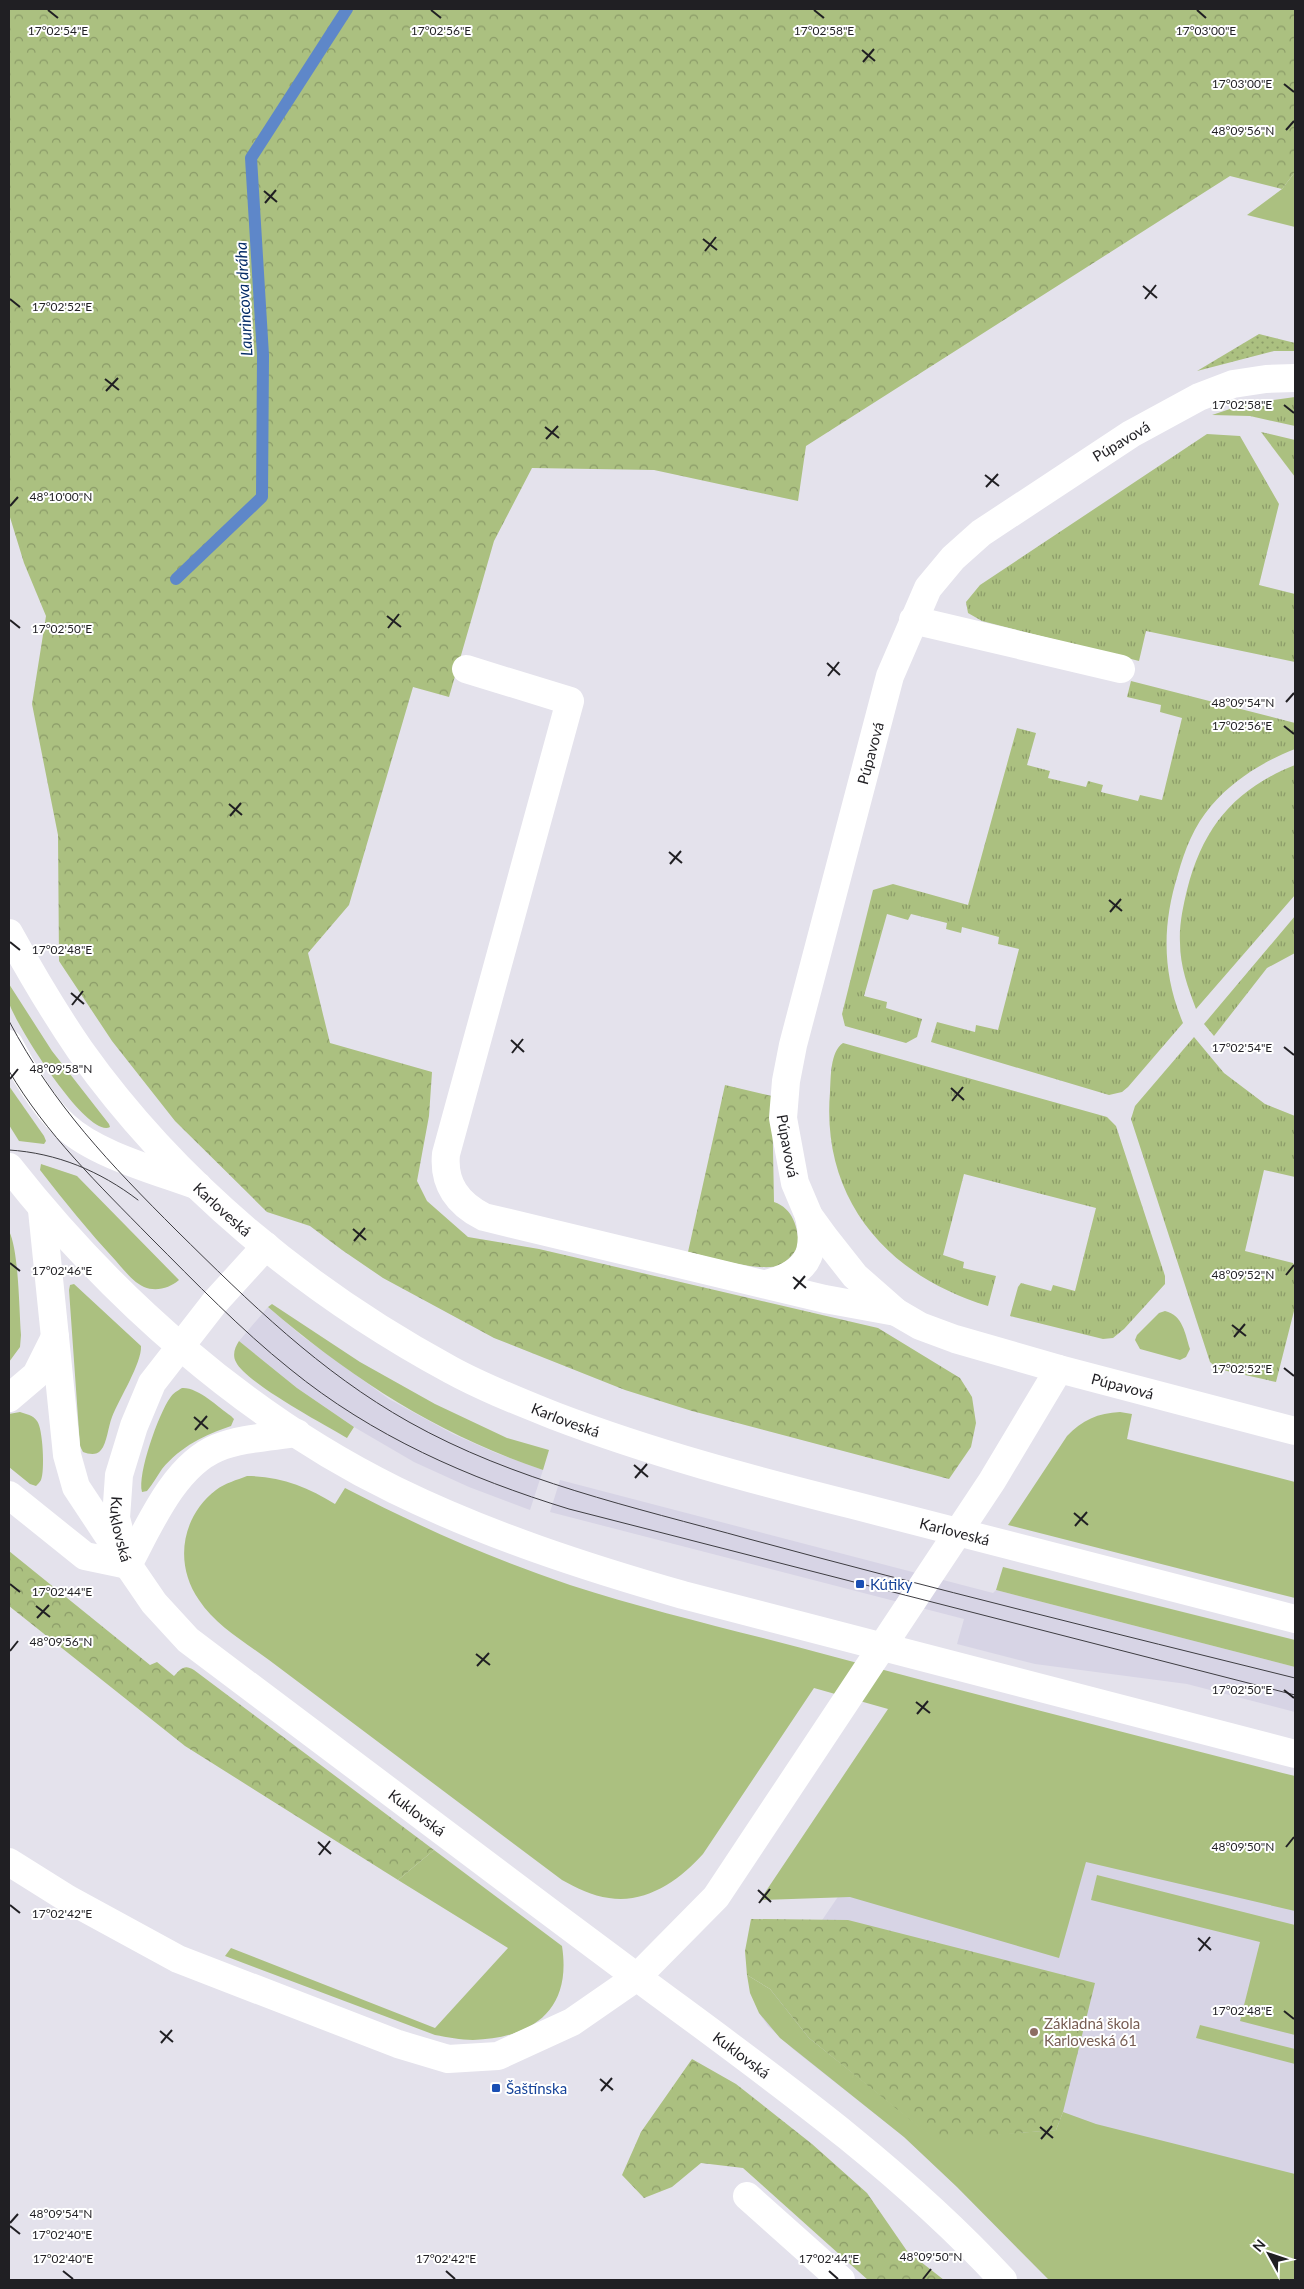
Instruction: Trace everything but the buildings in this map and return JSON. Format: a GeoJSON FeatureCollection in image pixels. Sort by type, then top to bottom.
{"type":"FeatureCollection","features":[{"type":"Feature","properties":{"kind":"street","name":"Púpavová"},"geometry":{"type":"LineString","coordinates":[[1295,378],[1266,379],[1233,384],[1199,397],[1131,434],[981,533],[953,558],[928,588],[890,676],[793,1045],[786,1081],[783,1118],[788,1154],[795,1183],[808,1216],[855,1276],[896,1312],[920,1326],[955,1339],[1058,1369],[1295,1430]]}},
{"type":"Feature","properties":{"kind":"street"},"geometry":{"type":"LineString","coordinates":[[913,620],[1121,669]]}},
{"type":"Feature","properties":{"kind":"street","name":"Púpavová"},"geometry":{"type":"LineString","coordinates":[[466,669],[570,701],[446,1154],[444,1168],[448,1182],[462,1202],[484,1217],[825,1299],[896,1312]]}},
{"type":"Feature","properties":{"kind":"street","name":"Karloveská"},"geometry":{"type":"LineString","coordinates":[[9,933],[40,990],[81,1052],[154,1139],[198,1186],[266,1246],[318,1287],[377,1327],[454,1372],[526,1404],[613,1438],[735,1475],[1295,1618]]}},
{"type":"Feature","properties":{"kind":"street"},"geometry":{"type":"LineString","coordinates":[[9,1044],[36,1089],[65,1126],[97,1148],[198,1186]]}},
{"type":"Feature","properties":{"kind":"street"},"geometry":{"type":"LineString","coordinates":[[9,1167],[42,1210],[112,1285],[179,1346],[234,1389],[297,1433],[402,1493],[521,1544],[593,1569],[790,1624],[1295,1754]]}},
{"type":"Feature","properties":{"kind":"street"},"geometry":{"type":"LineString","coordinates":[[42,1210],[67,1455],[76,1487],[128,1565]]}},
{"type":"Feature","properties":{"kind":"street"},"geometry":{"type":"LineString","coordinates":[[766,1284],[786,1279],[806,1262],[812,1247],[813,1233],[808,1216]]}},
{"type":"Feature","properties":{"kind":"street","name":"Kuklovská"},"geometry":{"type":"LineString","coordinates":[[266,1246],[215,1302],[179,1346],[152,1383],[134,1426],[119,1475],[116,1518],[128,1565],[154,1603],[188,1640],[685,2011],[860,2146],[974,2249],[1003,2280]]}},
{"type":"Feature","properties":{"kind":"street"},"geometry":{"type":"LineString","coordinates":[[9,1398],[36,1375],[55,1337]]}},
{"type":"Feature","properties":{"kind":"street"},"geometry":{"type":"LineString","coordinates":[[9,1862],[68,1899],[178,1959],[398,2044],[448,2059],[498,2056],[572,2022],[637,1977],[716,1897],[992,1481],[1058,1369]]}},
{"type":"Feature","properties":{"kind":"street"},"geometry":{"type":"LineString","coordinates":[[128,1565],[167,1492],[190,1467],[217,1448],[297,1433]]}},
{"type":"Feature","properties":{"kind":"street"},"geometry":{"type":"LineString","coordinates":[[9,1495],[85,1556],[128,1565]]}},
{"type":"Feature","properties":{"kind":"street"},"geometry":{"type":"LineString","coordinates":[[747,2196],[841,2280]]}},
{"type":"Feature","properties":{"kind":"shaded area"},"geometry":{"type":"Polygon","coordinates":[[[268,1307],[302,1336],[389,1399],[453,1434],[496,1453],[543,1470],[530,1510],[469,1487],[414,1462],[354,1427],[297,1388],[239,1341],[268,1307]]]}},
{"type":"Feature","properties":{"kind":"shaded area"},"geometry":{"type":"Polygon","coordinates":[[[560,1480],[993,1593],[996,1590],[1295,1667],[1295,1712],[1187,1684],[1035,1664],[957,1644],[964,1619],[550,1512],[560,1480]]]}},
{"type":"Feature","properties":{"kind":"shaded area","name":"Základná škola Karloveská 61"},"geometry":{"type":"Polygon","coordinates":[[[916,1782],[1295,1852],[1295,2280],[1049,2280],[957,2187],[904,2137],[793,2049],[768,2026],[759,2013],[916,1782]]]}},
{"type":"Feature","properties":{"kind":"green space"},"geometry":{"type":"Polygon","coordinates":[[[9,9],[1295,9],[1295,172],[1282,189],[1230,176],[806,446],[798,501],[654,470],[532,468],[494,541],[449,697],[413,687],[349,905],[308,953],[330,1043],[432,1072],[429,1116],[417,1181],[427,1201],[468,1237],[539,1249],[878,1328],[960,1378],[972,1397],[976,1423],[971,1447],[949,1479],[692,1411],[625,1390],[494,1338],[383,1278],[310,1226],[267,1212],[175,1121],[112,1041],[59,961],[58,835],[32,704],[46,616],[24,563],[9,514],[9,9]]]}},
{"type":"Feature","properties":{"kind":"green space"},"geometry":{"type":"Polygon","coordinates":[[[1295,172],[1295,227],[1247,215],[1282,189],[1295,172]]]}},
{"type":"Feature","properties":{"kind":"green space"},"geometry":{"type":"Polygon","coordinates":[[[1259,334],[1295,343],[1295,351],[1274,351],[1197,371],[1259,334]]]}},
{"type":"Feature","properties":{"kind":"green space"},"geometry":{"type":"Polygon","coordinates":[[[1295,397],[1295,426],[1250,416],[1212,415],[1245,404],[1295,397]]]}},
{"type":"Feature","properties":{"kind":"green space"},"geometry":{"type":"Polygon","coordinates":[[[1261,432],[1295,440],[1295,477],[1261,432]]]}},
{"type":"Feature","properties":{"kind":"green space"},"geometry":{"type":"Polygon","coordinates":[[[1207,434],[1240,436],[1279,504],[1259,585],[1295,594],[1295,662],[1146,631],[1139,661],[982,621],[968,613],[966,602],[980,585],[1207,434]]]}},
{"type":"Feature","properties":{"kind":"green space"},"geometry":{"type":"Polygon","coordinates":[[[1131,681],[1295,723],[1295,749],[1272,759],[1250,772],[1229,788],[1211,806],[1200,822],[1184,856],[1173,893],[1167,930],[1168,967],[1171,986],[1183,1023],[1128,1087],[1122,1092],[1109,1095],[931,1042],[937,1022],[975,1032],[976,1025],[998,1030],[1019,949],[998,944],[999,937],[962,927],[961,933],[946,929],[947,923],[911,914],[908,920],[887,914],[864,996],[887,1002],[886,1008],[922,1019],[917,1037],[906,1043],[845,1026],[842,1014],[873,890],[893,884],[968,905],[1017,728],[1036,733],[1027,765],[1050,771],[1048,778],[1086,787],[1088,781],[1103,785],[1101,792],[1138,801],[1140,795],[1162,800],[1182,718],[1160,712],[1161,705],[1127,697],[1131,681]]]}},
{"type":"Feature","properties":{"kind":"green space"},"geometry":{"type":"Polygon","coordinates":[[[1295,765],[1295,895],[1196,1009],[1183,968],[1180,936],[1187,890],[1202,847],[1224,813],[1239,798],[1255,786],[1295,765]]]}},
{"type":"Feature","properties":{"kind":"green space"},"geometry":{"type":"Polygon","coordinates":[[[1295,916],[1295,953],[1267,968],[1214,1036],[1204,1024],[1295,916]]]}},
{"type":"Feature","properties":{"kind":"green space"},"geometry":{"type":"Polygon","coordinates":[[[9,984],[52,1051],[110,1127],[99,1126],[85,1116],[53,1078],[14,1015],[9,1003],[9,984]]]}},
{"type":"Feature","properties":{"kind":"green space"},"geometry":{"type":"Polygon","coordinates":[[[1194,1037],[1224,1073],[1265,1104],[1295,1116],[1295,1177],[1264,1170],[1245,1251],[1293,1263],[1295,1267],[1295,1307],[1276,1382],[1218,1369],[1210,1362],[1131,1119],[1135,1106],[1194,1037]]]}},
{"type":"Feature","properties":{"kind":"green space"},"geometry":{"type":"Polygon","coordinates":[[[843,1043],[1107,1117],[1116,1126],[1165,1276],[1165,1284],[1124,1329],[1113,1338],[1103,1339],[1010,1316],[1018,1287],[1021,1283],[1051,1291],[1053,1285],[1075,1291],[1096,1208],[964,1174],[943,1255],[964,1262],[963,1268],[996,1276],[988,1306],[952,1293],[920,1275],[892,1254],[868,1228],[850,1199],[837,1167],[830,1131],[830,1092],[833,1059],[843,1043]]]}},
{"type":"Feature","properties":{"kind":"green space"},"geometry":{"type":"Polygon","coordinates":[[[725,1085],[772,1096],[774,1202],[786,1209],[790,1214],[796,1226],[799,1246],[780,1265],[772,1267],[749,1266],[688,1252],[725,1085]]]}},
{"type":"Feature","properties":{"kind":"green space"},"geometry":{"type":"Polygon","coordinates":[[[9,1086],[44,1136],[46,1141],[44,1144],[19,1141],[9,1125],[9,1086]]]}},
{"type":"Feature","properties":{"kind":"green space"},"geometry":{"type":"Polygon","coordinates":[[[41,1164],[77,1176],[179,1280],[167,1287],[158,1289],[144,1287],[136,1282],[67,1205],[40,1170],[41,1164]]]}},
{"type":"Feature","properties":{"kind":"green space"},"geometry":{"type":"Polygon","coordinates":[[[9,1231],[17,1266],[21,1335],[20,1347],[9,1362],[9,1231]]]}},
{"type":"Feature","properties":{"kind":"green space"},"geometry":{"type":"Polygon","coordinates":[[[74,1284],[141,1346],[138,1362],[112,1417],[105,1443],[101,1450],[95,1454],[83,1452],[80,1446],[69,1290],[70,1285],[74,1284]]]}},
{"type":"Feature","properties":{"kind":"green space"},"geometry":{"type":"Polygon","coordinates":[[[272,1304],[360,1362],[435,1404],[507,1438],[549,1450],[543,1470],[504,1456],[467,1439],[397,1402],[364,1381],[300,1333],[268,1307],[272,1304]]]}},
{"type":"Feature","properties":{"kind":"green space"},"geometry":{"type":"Polygon","coordinates":[[[1165,1311],[1171,1313],[1180,1321],[1187,1337],[1190,1349],[1186,1357],[1180,1360],[1140,1349],[1135,1340],[1137,1335],[1159,1313],[1165,1311]]]}},
{"type":"Feature","properties":{"kind":"green space"},"geometry":{"type":"Polygon","coordinates":[[[239,1341],[297,1388],[354,1427],[347,1438],[287,1403],[254,1381],[243,1371],[234,1357],[235,1348],[239,1341]]]}},
{"type":"Feature","properties":{"kind":"green space"},"geometry":{"type":"Polygon","coordinates":[[[182,1388],[201,1394],[234,1419],[231,1426],[203,1437],[177,1454],[162,1469],[147,1491],[142,1492],[141,1483],[146,1458],[160,1416],[170,1398],[182,1388]]]}},
{"type":"Feature","properties":{"kind":"green space"},"geometry":{"type":"Polygon","coordinates":[[[20,1412],[35,1419],[41,1432],[43,1468],[41,1480],[36,1486],[30,1484],[9,1467],[9,1414],[20,1412]]]}},
{"type":"Feature","properties":{"kind":"green space"},"geometry":{"type":"Polygon","coordinates":[[[1120,1412],[1132,1414],[1127,1439],[1295,1482],[1295,1598],[1008,1525],[1067,1436],[1091,1418],[1120,1412]]]}},
{"type":"Feature","properties":{"kind":"green space"},"geometry":{"type":"Polygon","coordinates":[[[247,1476],[282,1480],[314,1492],[335,1504],[345,1488],[400,1516],[484,1553],[570,1585],[636,1605],[1295,1776],[1295,1911],[1086,1862],[1059,1958],[850,1897],[760,1900],[888,1709],[814,1688],[703,1854],[684,1873],[649,1894],[636,1897],[623,1899],[609,1898],[585,1891],[562,1880],[213,1618],[191,1586],[186,1571],[185,1542],[195,1514],[204,1501],[216,1490],[247,1476]]]}},
{"type":"Feature","properties":{"kind":"green space"},"geometry":{"type":"Polygon","coordinates":[[[9,1551],[150,1665],[157,1662],[174,1676],[185,1667],[191,1668],[434,1850],[398,1880],[185,1746],[9,1606],[9,1551]]]}},
{"type":"Feature","properties":{"kind":"green space"},"geometry":{"type":"Polygon","coordinates":[[[1003,1567],[1295,1640],[1295,1667],[996,1590],[1003,1567]]]}},
{"type":"Feature","properties":{"kind":"green space"},"geometry":{"type":"Polygon","coordinates":[[[434,1850],[562,1946],[564,1968],[561,1987],[554,2003],[544,2016],[530,2026],[514,2033],[494,2038],[473,2040],[435,2035],[225,1956],[231,1948],[435,2028],[508,1948],[398,1880],[434,1850]]]}},
{"type":"Feature","properties":{"kind":"green space"},"geometry":{"type":"Polygon","coordinates":[[[1097,1875],[1295,1925],[1295,2035],[1240,2021],[1260,1942],[1091,1900],[1097,1875]]]}},
{"type":"Feature","properties":{"kind":"green space"},"geometry":{"type":"Polygon","coordinates":[[[751,1919],[848,1920],[1095,1983],[1063,2112],[1056,2130],[935,2140],[809,2038],[770,1989],[747,1975],[745,1951],[751,1919]]]}},
{"type":"Feature","properties":{"kind":"green space"},"geometry":{"type":"Polygon","coordinates":[[[747,1975],[770,1989],[809,2038],[935,2139],[1056,2130],[1063,2112],[1096,2124],[1295,2174],[1295,2280],[1049,2280],[957,2187],[904,2137],[780,2038],[759,2013],[750,1993],[747,1975]]]}},
{"type":"Feature","properties":{"kind":"green space"},"geometry":{"type":"Polygon","coordinates":[[[1200,2025],[1295,2049],[1295,2064],[1196,2038],[1200,2025]]]}},
{"type":"Feature","properties":{"kind":"green space"},"geometry":{"type":"Polygon","coordinates":[[[692,2059],[736,2084],[812,2144],[867,2193],[907,2251],[944,2280],[868,2280],[743,2168],[701,2163],[672,2187],[644,2198],[622,2175],[641,2132],[692,2059]]]}},
{"type":"Feature","properties":{"kind":"waterway","name":"Laurincova dráha"},"geometry":{"type":"LineString","coordinates":[[176,579],[262,497],[263,355],[251,158],[347,9]]}},
{"type":"Feature","properties":{"kind":"tram line"},"geometry":{"type":"LineString","coordinates":[[9,1021],[26,1052],[64,1107],[106,1158],[231,1284],[315,1358],[345,1381],[409,1422],[449,1443],[532,1477],[618,1503],[885,1575],[1295,1678]]}},
{"type":"Feature","properties":{"kind":"tram line"},"geometry":{"type":"LineString","coordinates":[[9,1071],[39,1116],[74,1158],[236,1322],[321,1393],[388,1435],[422,1452],[494,1483],[569,1509],[1295,1695]]}},
{"type":"Feature","properties":{"kind":"tram line"},"geometry":{"type":"LineString","coordinates":[[9,1150],[44,1155],[77,1165],[109,1180],[138,1200]]}},
{"type":"Feature","properties":{"kind":"place","name":"Kútiky"},"geometry":{"type":"Point","coordinates":[860,1584]}},
{"type":"Feature","properties":{"kind":"place","name":"Základná škola Karloveská 61"},"geometry":{"type":"Point","coordinates":[1034,2032]}},
{"type":"Feature","properties":{"kind":"place","name":"Šaštínska"},"geometry":{"type":"Point","coordinates":[496,2088]}}]}
